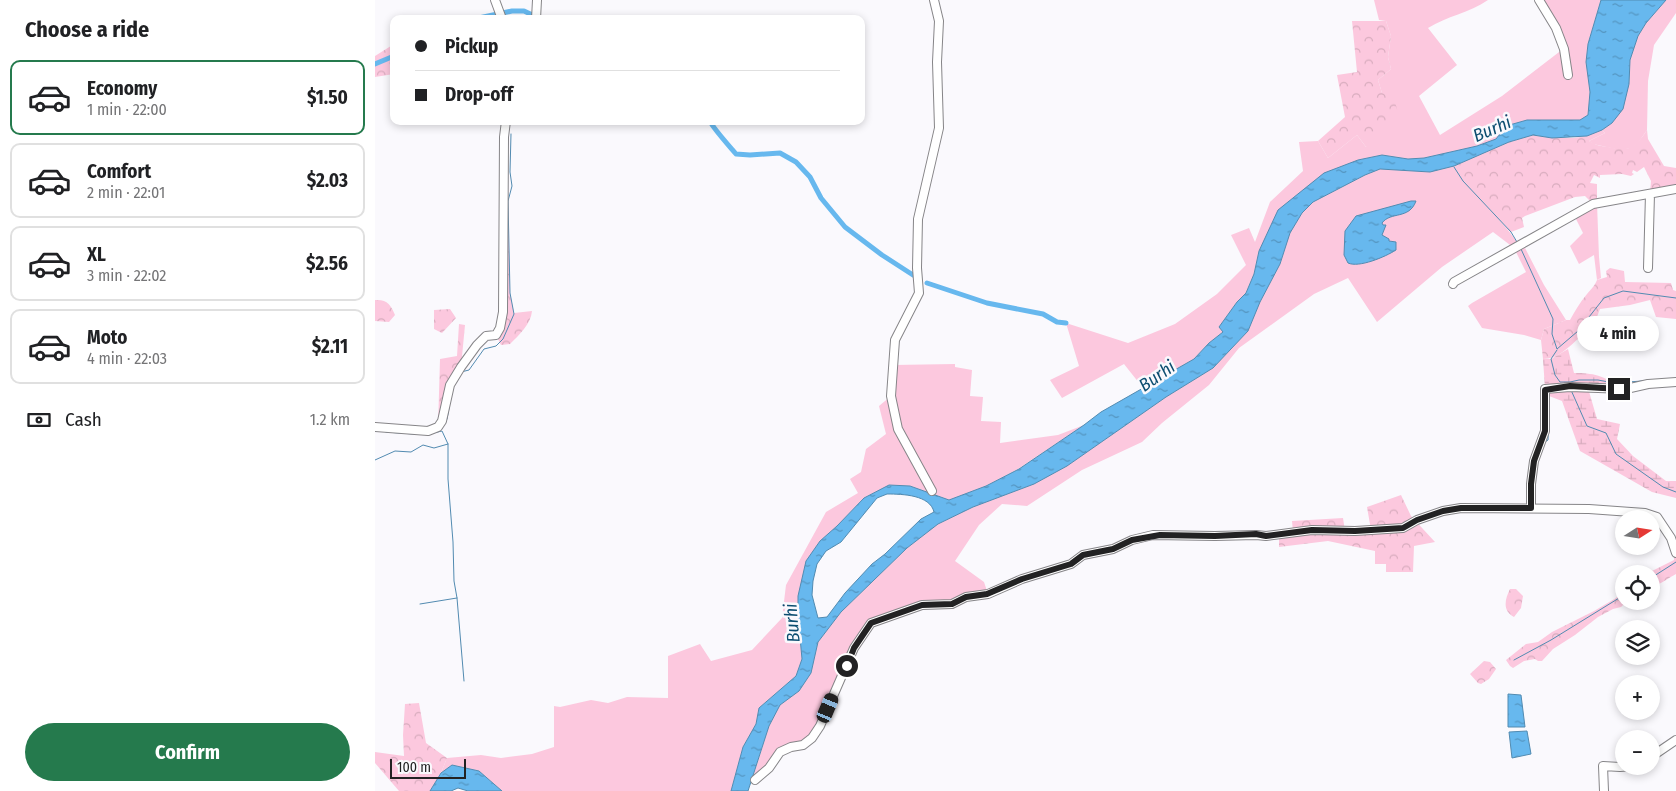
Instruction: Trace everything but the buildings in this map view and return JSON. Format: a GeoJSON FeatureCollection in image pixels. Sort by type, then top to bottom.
{"type":"FeatureCollection","features":[{"type":"Feature","properties":{"kind":"street"},"geometry":{"type":"LineString","coordinates":[[495,0],[501,15]]}},
{"type":"Feature","properties":{"kind":"street"},"geometry":{"type":"LineString","coordinates":[[536,15],[537,0]]}},
{"type":"Feature","properties":{"kind":"street"},"geometry":{"type":"LineString","coordinates":[[932,491],[898,429],[891,396],[895,340],[919,293],[917,268],[918,219],[939,128],[937,62],[939,21],[934,0]]}},
{"type":"Feature","properties":{"kind":"street"},"geometry":{"type":"LineString","coordinates":[[1539,0],[1556,28],[1569,75]]}},
{"type":"Feature","properties":{"kind":"street"},"geometry":{"type":"LineString","coordinates":[[375,427],[428,431],[438,427],[442,421],[450,385],[461,367],[486,336],[496,335],[500,328],[503,307],[506,125]]}},
{"type":"Feature","properties":{"kind":"street"},"geometry":{"type":"LineString","coordinates":[[1453,284],[1593,204],[1676,189]]}},
{"type":"Feature","properties":{"kind":"street"},"geometry":{"type":"LineString","coordinates":[[1648,268],[1650,194]]}},
{"type":"Feature","properties":{"kind":"street"},"geometry":{"type":"LineString","coordinates":[[1531,508],[1531,484],[1534,461],[1545,431],[1545,390],[1570,386],[1626,389],[1649,384],[1676,382]]}},
{"type":"Feature","properties":{"kind":"street"},"geometry":{"type":"LineString","coordinates":[[755,780],[769,768],[780,752],[791,747],[803,745],[812,738],[820,726],[854,648],[871,623],[922,605],[952,604],[966,597],[987,594],[1022,579],[1071,564],[1083,555],[1113,549],[1132,540],[1153,535],[1215,536],[1256,534],[1266,536],[1312,530],[1355,531],[1403,528],[1426,517],[1461,508],[1589,509],[1645,513],[1657,517],[1671,538],[1676,553]]}},
{"type":"Feature","properties":{"kind":"street"},"geometry":{"type":"LineString","coordinates":[[1660,752],[1676,740]]}},
{"type":"Feature","properties":{"kind":"street"},"geometry":{"type":"LineString","coordinates":[[1604,791],[1603,766],[1615,767]]}},
{"type":"Feature","properties":{"kind":"green space"},"geometry":{"type":"Polygon","coordinates":[[[1374,0],[1488,0],[1428,28],[1457,65],[1419,96],[1440,135],[1502,96],[1563,49],[1535,0],[1601,0],[1588,44],[1586,62],[1590,92],[1588,115],[1580,120],[1527,120],[1506,126],[1496,139],[1487,143],[1424,158],[1408,159],[1382,155],[1358,160],[1259,251],[1254,274],[1246,293],[1219,327],[1223,332],[1194,359],[1143,388],[1124,364],[1062,398],[1050,380],[1079,366],[1066,323],[1128,343],[1175,324],[1217,294],[1246,265],[1231,235],[1249,228],[1255,242],[1270,202],[1303,171],[1299,142],[1318,141],[1328,158],[1357,135],[1366,147],[1382,93],[1378,80],[1391,69],[1388,57],[1391,36],[1386,21],[1379,20],[1374,0]]]}},
{"type":"Feature","properties":{"kind":"green space"},"geometry":{"type":"Polygon","coordinates":[[[1666,0],[1676,0],[1676,13],[1654,45],[1648,81],[1647,130],[1632,148],[1620,150],[1593,144],[1589,141],[1605,133],[1602,130],[1612,123],[1629,84],[1630,60],[1638,36],[1646,23],[1666,0]]]}},
{"type":"Feature","properties":{"kind":"green space"},"geometry":{"type":"Polygon","coordinates":[[[1352,21],[1386,21],[1391,36],[1388,57],[1391,69],[1378,80],[1382,93],[1393,95],[1399,116],[1366,147],[1357,135],[1328,158],[1318,141],[1345,117],[1337,75],[1357,72],[1352,21]]]}},
{"type":"Feature","properties":{"kind":"green space"},"geometry":{"type":"Polygon","coordinates":[[[390,47],[390,75],[375,77],[375,56],[390,47]]]}},
{"type":"Feature","properties":{"kind":"green space"},"geometry":{"type":"Polygon","coordinates":[[[1602,130],[1605,133],[1589,141],[1600,146],[1627,149],[1635,145],[1647,130],[1648,139],[1664,166],[1676,168],[1676,189],[1650,194],[1651,181],[1644,167],[1637,172],[1633,170],[1632,173],[1634,174],[1631,176],[1622,174],[1600,175],[1600,178],[1594,175],[1590,183],[1597,184],[1597,203],[1593,204],[1585,196],[1575,197],[1525,216],[1522,218],[1524,227],[1511,232],[1463,181],[1454,166],[1509,142],[1533,135],[1552,138],[1573,138],[1587,136],[1602,130]]]}},
{"type":"Feature","properties":{"kind":"green space"},"geometry":{"type":"Polygon","coordinates":[[[1454,166],[1517,242],[1523,244],[1544,285],[1566,320],[1544,329],[1541,340],[1524,335],[1482,328],[1468,306],[1526,272],[1514,248],[1493,232],[1442,267],[1377,322],[1348,278],[1314,294],[1239,348],[1209,385],[1162,423],[1142,442],[1082,470],[1027,506],[1002,504],[979,525],[955,561],[984,582],[988,594],[952,604],[922,605],[871,623],[812,738],[791,747],[769,768],[753,777],[769,726],[780,705],[799,691],[811,673],[818,642],[841,612],[907,548],[938,524],[973,507],[1034,484],[1067,466],[1166,397],[1213,368],[1248,331],[1260,302],[1280,264],[1289,234],[1302,213],[1313,202],[1380,169],[1430,172],[1454,166]]]}},
{"type":"Feature","properties":{"kind":"green space"},"geometry":{"type":"Polygon","coordinates":[[[508,201],[510,293],[514,313],[532,311],[527,325],[521,333],[510,344],[501,345],[496,335],[500,328],[504,202],[508,201]]]}},
{"type":"Feature","properties":{"kind":"green space"},"geometry":{"type":"Polygon","coordinates":[[[1597,203],[1601,278],[1597,280],[1594,255],[1579,264],[1570,246],[1583,233],[1574,215],[1597,203]]]}},
{"type":"Feature","properties":{"kind":"green space"},"geometry":{"type":"Polygon","coordinates":[[[1610,268],[1624,271],[1625,282],[1671,283],[1673,290],[1676,291],[1676,319],[1656,317],[1650,300],[1600,309],[1595,322],[1605,324],[1605,340],[1580,337],[1558,355],[1543,359],[1541,340],[1544,329],[1570,320],[1597,280],[1607,277],[1606,271],[1610,268]]]}},
{"type":"Feature","properties":{"kind":"green space"},"geometry":{"type":"Polygon","coordinates":[[[375,300],[386,302],[392,308],[395,315],[389,322],[375,321],[375,300]]]}},
{"type":"Feature","properties":{"kind":"green space"},"geometry":{"type":"Polygon","coordinates":[[[450,309],[456,318],[442,333],[434,329],[434,310],[450,309]]]}},
{"type":"Feature","properties":{"kind":"green space"},"geometry":{"type":"Polygon","coordinates":[[[459,324],[465,325],[461,367],[438,427],[440,359],[457,356],[459,324]]]}},
{"type":"Feature","properties":{"kind":"green space"},"geometry":{"type":"Polygon","coordinates":[[[1568,349],[1574,373],[1604,378],[1619,389],[1588,388],[1597,419],[1620,424],[1617,439],[1633,456],[1666,481],[1676,481],[1676,498],[1652,492],[1580,451],[1562,401],[1549,396],[1545,389],[1543,359],[1551,359],[1568,349]]]}},
{"type":"Feature","properties":{"kind":"green space"},"geometry":{"type":"Polygon","coordinates":[[[955,364],[955,367],[972,370],[970,396],[983,397],[981,421],[1001,422],[1000,443],[1058,435],[1084,425],[1018,469],[986,486],[949,500],[910,486],[889,485],[864,498],[820,541],[798,596],[802,659],[796,676],[759,708],[756,724],[743,747],[731,791],[502,791],[479,771],[452,765],[441,773],[447,758],[481,755],[501,758],[532,754],[554,747],[554,706],[560,707],[591,700],[608,703],[627,697],[668,698],[668,656],[700,644],[711,661],[752,650],[782,618],[786,585],[826,512],[858,493],[850,479],[861,472],[866,449],[886,434],[879,406],[891,396],[893,365],[955,364]]]}},
{"type":"Feature","properties":{"kind":"green space"},"geometry":{"type":"Polygon","coordinates":[[[1401,495],[1411,516],[1435,542],[1414,546],[1413,572],[1386,572],[1386,564],[1375,564],[1375,551],[1328,541],[1279,547],[1279,534],[1293,532],[1292,521],[1343,518],[1345,531],[1371,530],[1367,507],[1401,495]]]}},
{"type":"Feature","properties":{"kind":"green space"},"geometry":{"type":"Polygon","coordinates":[[[1674,551],[1676,553],[1676,574],[1660,584],[1660,567],[1674,560],[1674,551]]]}},
{"type":"Feature","properties":{"kind":"green space"},"geometry":{"type":"Polygon","coordinates":[[[1510,589],[1516,589],[1523,596],[1521,608],[1514,617],[1506,608],[1510,589]]]}},
{"type":"Feature","properties":{"kind":"green space"},"geometry":{"type":"Polygon","coordinates":[[[1615,599],[1615,608],[1598,617],[1553,649],[1542,661],[1535,659],[1524,661],[1513,668],[1506,660],[1526,644],[1538,642],[1552,632],[1615,599]]]}},
{"type":"Feature","properties":{"kind":"green space"},"geometry":{"type":"Polygon","coordinates":[[[1484,661],[1490,662],[1496,669],[1489,679],[1481,684],[1470,674],[1484,661]]]}},
{"type":"Feature","properties":{"kind":"green space"},"geometry":{"type":"Polygon","coordinates":[[[419,703],[426,743],[447,758],[441,773],[430,791],[399,791],[375,763],[375,752],[404,756],[405,704],[419,703]]]}},
{"type":"Feature","properties":{"kind":"water"},"geometry":{"type":"Polygon","coordinates":[[[1601,0],[1666,0],[1646,23],[1638,36],[1630,60],[1629,84],[1623,109],[1612,123],[1602,130],[1587,136],[1552,138],[1533,135],[1509,142],[1454,166],[1430,172],[1380,169],[1313,202],[1302,213],[1290,233],[1280,264],[1260,302],[1248,331],[1213,368],[1166,397],[1067,466],[1034,484],[973,507],[938,524],[907,548],[841,612],[818,642],[811,673],[799,691],[780,705],[769,726],[748,791],[731,791],[743,747],[756,724],[759,708],[796,676],[802,659],[798,596],[806,561],[820,541],[864,498],[889,485],[910,486],[949,500],[986,486],[1019,469],[1101,412],[1194,359],[1223,332],[1219,327],[1246,293],[1254,274],[1259,251],[1278,210],[1324,173],[1358,160],[1382,155],[1408,159],[1424,158],[1477,146],[1496,139],[1506,126],[1527,120],[1580,120],[1588,115],[1590,92],[1586,62],[1588,44],[1601,0]],[[887,494],[877,498],[841,542],[826,551],[817,564],[812,595],[818,618],[827,617],[845,593],[872,564],[921,519],[934,512],[931,506],[922,499],[908,495],[887,494]]]}},
{"type":"Feature","properties":{"kind":"water"},"geometry":{"type":"Polygon","coordinates":[[[1416,201],[1409,211],[1390,217],[1382,223],[1386,225],[1382,235],[1389,239],[1389,241],[1396,242],[1396,250],[1379,259],[1365,263],[1348,263],[1344,255],[1345,231],[1356,216],[1416,201]]]}},
{"type":"Feature","properties":{"kind":"water"},"geometry":{"type":"Polygon","coordinates":[[[1508,694],[1521,695],[1525,727],[1508,727],[1508,694]]]}},
{"type":"Feature","properties":{"kind":"water"},"geometry":{"type":"Polygon","coordinates":[[[1527,731],[1531,754],[1512,758],[1509,732],[1527,731]]]}},
{"type":"Feature","properties":{"kind":"water"},"geometry":{"type":"Polygon","coordinates":[[[452,765],[479,771],[502,791],[468,791],[458,788],[451,791],[430,791],[441,773],[452,765]]]}},
{"type":"Feature","properties":{"kind":"waterway"},"geometry":{"type":"LineString","coordinates":[[493,15],[512,11],[524,11],[532,15]]}},
{"type":"Feature","properties":{"kind":"waterway"},"geometry":{"type":"LineString","coordinates":[[375,64],[390,58]]}},
{"type":"Feature","properties":{"kind":"waterway"},"geometry":{"type":"LineString","coordinates":[[712,125],[736,154],[780,153],[796,162],[810,177],[821,198],[845,227],[882,255],[913,275]]}},
{"type":"Feature","properties":{"kind":"waterway"},"geometry":{"type":"LineString","coordinates":[[461,372],[469,370],[484,349],[496,346],[503,339],[514,314],[510,293],[508,201],[512,186],[510,172],[511,134]]}},
{"type":"Feature","properties":{"kind":"waterway"},"geometry":{"type":"LineString","coordinates":[[1454,167],[1463,181],[1511,232],[1517,242]]}},
{"type":"Feature","properties":{"kind":"waterway"},"geometry":{"type":"LineString","coordinates":[[1521,249],[1553,319],[1552,334],[1557,349],[1578,331],[1604,298],[1623,291],[1676,298]]}},
{"type":"Feature","properties":{"kind":"waterway"},"geometry":{"type":"LineString","coordinates":[[927,283],[987,303],[1043,314],[1057,322],[1066,323]]}},
{"type":"Feature","properties":{"kind":"waterway"},"geometry":{"type":"LineString","coordinates":[[1557,350],[1551,359],[1555,375],[1560,382],[1579,380],[1598,380],[1614,383],[1642,381]]}},
{"type":"Feature","properties":{"kind":"waterway"},"geometry":{"type":"LineString","coordinates":[[1667,386],[1676,386]]}},
{"type":"Feature","properties":{"kind":"waterway"},"geometry":{"type":"LineString","coordinates":[[1571,390],[1587,426],[1606,433],[1616,454],[1663,487],[1676,492]]}},
{"type":"Feature","properties":{"kind":"waterway"},"geometry":{"type":"LineString","coordinates":[[447,419],[449,408]]}},
{"type":"Feature","properties":{"kind":"waterway"},"geometry":{"type":"LineString","coordinates":[[1545,442],[1548,440],[1549,408]]}},
{"type":"Feature","properties":{"kind":"waterway"},"geometry":{"type":"LineString","coordinates":[[433,433],[442,431],[448,444],[448,479],[454,581],[464,681]]}},
{"type":"Feature","properties":{"kind":"waterway"},"geometry":{"type":"LineString","coordinates":[[386,432],[414,434]]}},
{"type":"Feature","properties":{"kind":"waterway"},"geometry":{"type":"LineString","coordinates":[[375,460],[395,451],[411,452],[423,445],[434,448],[448,444]]}},
{"type":"Feature","properties":{"kind":"waterway"},"geometry":{"type":"LineString","coordinates":[[1660,572],[1676,562]]}},
{"type":"Feature","properties":{"kind":"waterway"},"geometry":{"type":"LineString","coordinates":[[420,604],[457,598]]}},
{"type":"Feature","properties":{"kind":"waterway"},"geometry":{"type":"LineString","coordinates":[[1514,660],[1551,640],[1615,601]]}},
{"type":"Feature","properties":{"kind":"route"},"geometry":{"type":"LineString","coordinates":[[847,666],[854,648],[871,623],[922,605],[952,604],[966,597],[987,594],[1022,579],[1071,564],[1083,555],[1091,555],[1113,549],[1132,540],[1153,535],[1215,536],[1256,534],[1266,536],[1312,530],[1355,531],[1403,528],[1417,520],[1443,511],[1461,508],[1531,508],[1531,484],[1534,461],[1545,431],[1545,390],[1570,386],[1619,389]]}},
{"type":"Feature","properties":{"kind":"water label","name":"Burhi"},"geometry":{"type":"Point","coordinates":[1492,129]}},
{"type":"Feature","properties":{"kind":"water label","name":"Burhi"},"geometry":{"type":"Point","coordinates":[1157,376]}},
{"type":"Feature","properties":{"kind":"water label","name":"Burhi"},"geometry":{"type":"Point","coordinates":[792,623]}}]}
